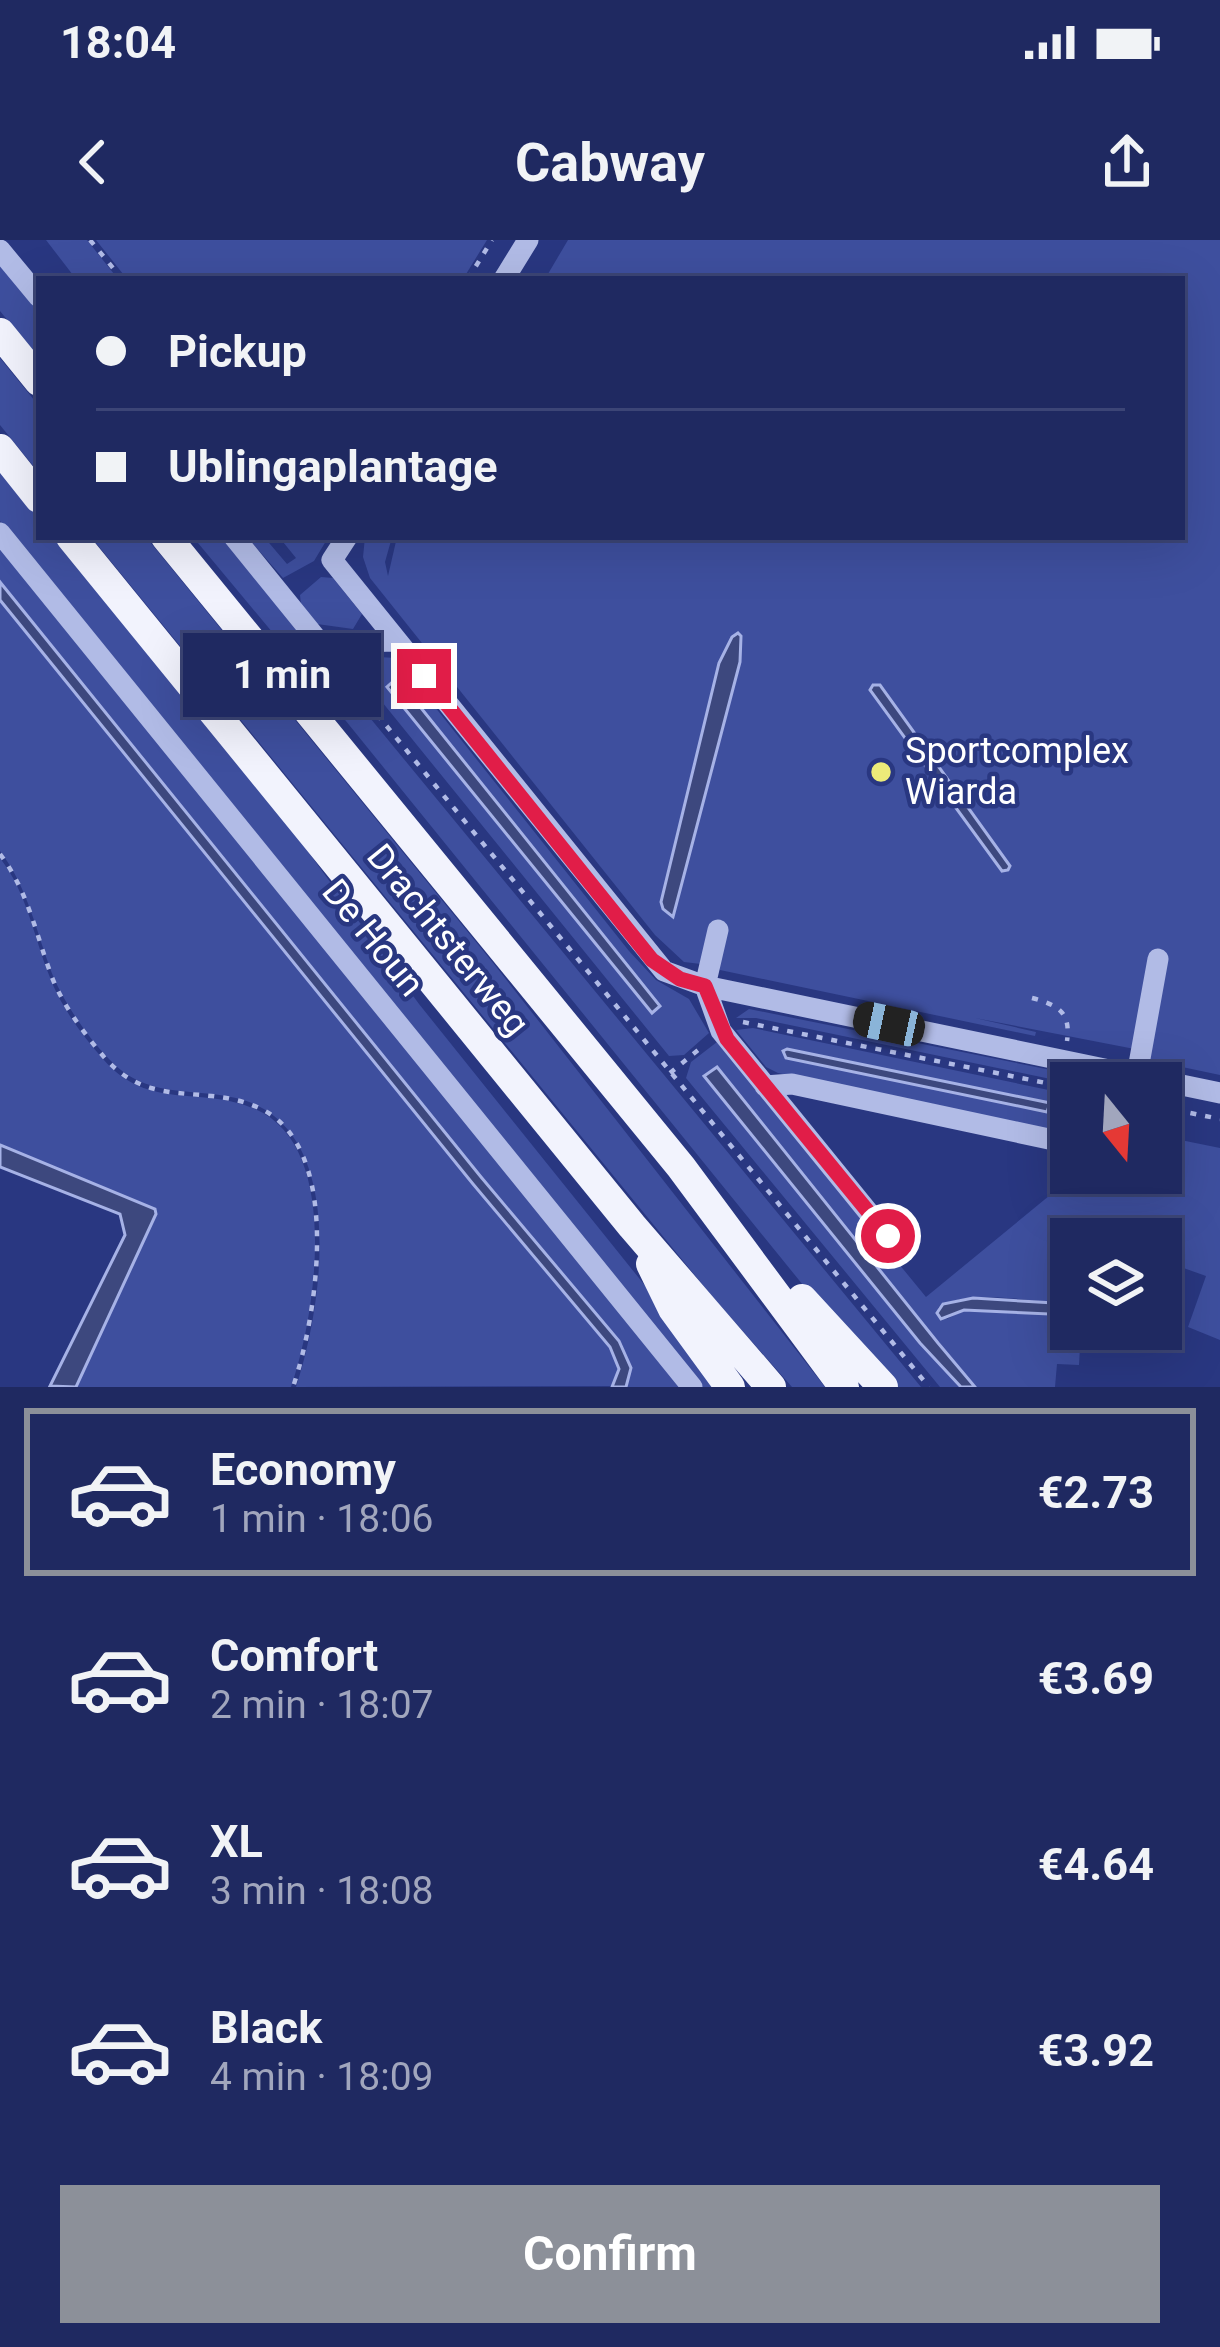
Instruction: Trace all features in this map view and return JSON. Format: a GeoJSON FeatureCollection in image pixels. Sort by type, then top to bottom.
{"type":"FeatureCollection","features":[{"type":"Feature","properties":{"kind":"main road"},"geometry":{"type":"LineString","coordinates":[[0,334],[36,377]]}},
{"type":"Feature","properties":{"kind":"main road"},"geometry":{"type":"LineString","coordinates":[[0,449],[36,493]]}},
{"type":"Feature","properties":{"kind":"main road","name":"Drachtsterweg"},"geometry":{"type":"LineString","coordinates":[[73,540],[632,1226],[771,1387]]}},
{"type":"Feature","properties":{"kind":"main road","name":"Drachtsterweg"},"geometry":{"type":"LineString","coordinates":[[168,540],[681,1167],[844,1387]]}},
{"type":"Feature","properties":{"kind":"main road"},"geometry":{"type":"LineString","coordinates":[[681,1167],[723,1201],[832,1335],[883,1387]]}},
{"type":"Feature","properties":{"kind":"main road"},"geometry":{"type":"LineString","coordinates":[[632,1226],[673,1309],[730,1387]]}},
{"type":"Feature","properties":{"kind":"street"},"geometry":{"type":"LineString","coordinates":[[506,276],[527,240]]}},
{"type":"Feature","properties":{"kind":"street"},"geometry":{"type":"LineString","coordinates":[[0,250],[36,293]]}},
{"type":"Feature","properties":{"kind":"street","name":"De Houn"},"geometry":{"type":"LineString","coordinates":[[0,533],[692,1387]]}},
{"type":"Feature","properties":{"kind":"street"},"geometry":{"type":"LineString","coordinates":[[236,540],[320,644],[396,641]]}},
{"type":"Feature","properties":{"kind":"street"},"geometry":{"type":"LineString","coordinates":[[343,543],[332,560],[652,960],[680,979],[705,986],[1070,1062]]}},
{"type":"Feature","properties":{"kind":"street"},"geometry":{"type":"LineString","coordinates":[[718,930],[705,986],[721,1031],[895,1245]]}},
{"type":"Feature","properties":{"kind":"street"},"geometry":{"type":"LineString","coordinates":[[1139,1062],[1158,958]]}},
{"type":"Feature","properties":{"kind":"street"},"geometry":{"type":"LineString","coordinates":[[765,1086],[792,1084],[1050,1139]]}},
{"type":"Feature","properties":{"kind":"street"},"geometry":{"type":"LineString","coordinates":[[1182,1085],[1220,1093]]}},
{"type":"Feature","properties":{"kind":"path"},"geometry":{"type":"LineString","coordinates":[[91,240],[120,276]]}},
{"type":"Feature","properties":{"kind":"path"},"geometry":{"type":"LineString","coordinates":[[470,276],[492,240]]}},
{"type":"Feature","properties":{"kind":"path"},"geometry":{"type":"LineString","coordinates":[[320,644],[929,1387]]}},
{"type":"Feature","properties":{"kind":"path"},"geometry":{"type":"LineString","coordinates":[[0,854],[28,902],[61,997],[104,1058],[135,1084],[151,1090],[259,1107],[279,1121],[302,1155],[315,1202],[314,1306],[293,1387]]}},
{"type":"Feature","properties":{"kind":"path"},"geometry":{"type":"LineString","coordinates":[[670,1073],[721,1031],[735,1024],[757,1023],[1050,1084]]}},
{"type":"Feature","properties":{"kind":"path"},"geometry":{"type":"LineString","coordinates":[[1182,1111],[1220,1119]]}},
{"type":"Feature","properties":{"kind":"shaded area"},"geometry":{"type":"Polygon","coordinates":[[[46,240],[87,240],[116,276],[74,276],[46,240]]]}},
{"type":"Feature","properties":{"kind":"shaded area"},"geometry":{"type":"Polygon","coordinates":[[[96,240],[487,240],[465,276],[125,276],[96,240]]]}},
{"type":"Feature","properties":{"kind":"shaded area","name":"Sportcomplex Wiarda"},"geometry":{"type":"Polygon","coordinates":[[[568,240],[1220,240],[1220,1075],[1182,1067],[1182,1062],[1149,1060],[1150,1052],[975,1018],[1036,1032],[1035,1036],[684,962],[655,935],[370,578],[363,557],[365,540],[391,540],[385,562],[388,576],[396,540],[1185,540],[1185,276],[547,276],[568,240]]]}},
{"type":"Feature","properties":{"kind":"shaded area"},"geometry":{"type":"Polygon","coordinates":[[[0,263],[36,307],[36,355],[0,311],[0,263]]]}},
{"type":"Feature","properties":{"kind":"shaded area"},"geometry":{"type":"Polygon","coordinates":[[[0,358],[36,402],[36,469],[0,425],[0,358]]]}},
{"type":"Feature","properties":{"kind":"shaded area"},"geometry":{"type":"Polygon","coordinates":[[[0,470],[36,514],[36,540],[56,540],[293,831],[419,1004],[721,1387],[700,1387],[0,521],[0,470]]]}},
{"type":"Feature","properties":{"kind":"shaded area"},"geometry":{"type":"Polygon","coordinates":[[[93,540],[148,540],[494,964],[825,1387],[792,1387],[711,1295],[93,540]]]}},
{"type":"Feature","properties":{"kind":"shaded area"},"geometry":{"type":"Polygon","coordinates":[[[195,540],[223,540],[921,1387],[895,1387],[837,1327],[195,540]]]}},
{"type":"Feature","properties":{"kind":"shaded area"},"geometry":{"type":"Polygon","coordinates":[[[250,540],[267,540],[287,564],[296,558],[281,540],[326,540],[314,561],[283,578],[250,540]]]}},
{"type":"Feature","properties":{"kind":"shaded area"},"geometry":{"type":"Polygon","coordinates":[[[0,544],[682,1387],[626,1387],[631,1368],[619,1341],[0,582],[0,544]]]}},
{"type":"Feature","properties":{"kind":"shaded area"},"geometry":{"type":"Polygon","coordinates":[[[321,577],[333,578],[362,614],[353,629],[317,624],[301,604],[300,595],[321,577]]]}},
{"type":"Feature","properties":{"kind":"shaded area"},"geometry":{"type":"Polygon","coordinates":[[[0,582],[619,1341],[631,1368],[626,1387],[612,1387],[619,1369],[610,1347],[0,600],[0,582]]]}},
{"type":"Feature","properties":{"kind":"shaded area"},"geometry":{"type":"Polygon","coordinates":[[[0,600],[610,1347],[619,1369],[615,1386],[296,1387],[319,1267],[319,1222],[312,1180],[297,1143],[272,1115],[236,1098],[153,1086],[123,1072],[109,1059],[58,987],[25,896],[0,851],[0,600]]]}},
{"type":"Feature","properties":{"kind":"shaded area"},"geometry":{"type":"Polygon","coordinates":[[[738,633],[740,662],[673,917],[661,902],[719,663],[738,633]]]}},
{"type":"Feature","properties":{"kind":"shaded area"},"geometry":{"type":"Polygon","coordinates":[[[344,655],[396,658],[629,951],[656,980],[689,999],[709,1033],[684,1055],[669,1056],[344,655]],[[398,679],[388,688],[652,1012],[659,1005],[398,679]]]}},
{"type":"Feature","properties":{"kind":"shaded area"},"geometry":{"type":"Polygon","coordinates":[[[397,678],[660,1006],[652,1013],[387,687],[397,678]]]}},
{"type":"Feature","properties":{"kind":"shaded area"},"geometry":{"type":"Polygon","coordinates":[[[880,685],[1010,866],[1008,870],[1002,871],[870,690],[880,685]]]}},
{"type":"Feature","properties":{"kind":"shaded area"},"geometry":{"type":"Polygon","coordinates":[[[0,858],[23,900],[59,998],[103,1059],[138,1086],[255,1109],[283,1129],[301,1158],[315,1236],[308,1320],[291,1387],[76,1387],[156,1214],[154,1209],[0,1144],[0,858]]]}},
{"type":"Feature","properties":{"kind":"shaded area"},"geometry":{"type":"Polygon","coordinates":[[[749,1009],[1050,1070],[1050,1079],[756,1018],[736,1018],[749,1009]]]}},
{"type":"Feature","properties":{"kind":"shaded area"},"geometry":{"type":"Polygon","coordinates":[[[753,1028],[1050,1090],[1050,1129],[778,1073],[766,1067],[736,1030],[753,1028]]]}},
{"type":"Feature","properties":{"kind":"shaded area"},"geometry":{"type":"Polygon","coordinates":[[[717,1042],[926,1297],[1051,1194],[1182,1194],[1182,1140],[1220,1148],[1220,1340],[1188,1327],[1206,1276],[1182,1267],[1182,1218],[1050,1218],[1050,1302],[983,1297],[938,1308],[947,1319],[964,1310],[1050,1314],[1050,1350],[1080,1350],[1079,1365],[1057,1364],[1055,1387],[975,1387],[705,1075],[920,1343],[961,1387],[940,1387],[686,1078],[691,1062],[717,1042]]]}},
{"type":"Feature","properties":{"kind":"shaded area"},"geometry":{"type":"Polygon","coordinates":[[[783,1051],[1050,1103],[1047,1112],[786,1058],[783,1051]]]}},
{"type":"Feature","properties":{"kind":"shaded area"},"geometry":{"type":"Polygon","coordinates":[[[717,1067],[975,1387],[961,1387],[920,1343],[704,1076],[717,1067]]]}},
{"type":"Feature","properties":{"kind":"shaded area"},"geometry":{"type":"Polygon","coordinates":[[[0,1145],[155,1209],[76,1387],[50,1386],[125,1235],[120,1214],[0,1167],[0,1145]]]}},
{"type":"Feature","properties":{"kind":"shaded area"},"geometry":{"type":"Polygon","coordinates":[[[973,1298],[1050,1303],[1050,1314],[964,1310],[941,1319],[937,1313],[943,1304],[973,1298]]]}},
{"type":"Feature","properties":{"kind":"place","name":"Sportcomplex Wiarda"},"geometry":{"type":"Point","coordinates":[881,772]}},
{"type":"Feature","properties":{"kind":"route"},"geometry":{"type":"LineString","coordinates":[[424,676],[652,960],[680,979],[705,986],[721,1031],[888,1236]]}}]}
